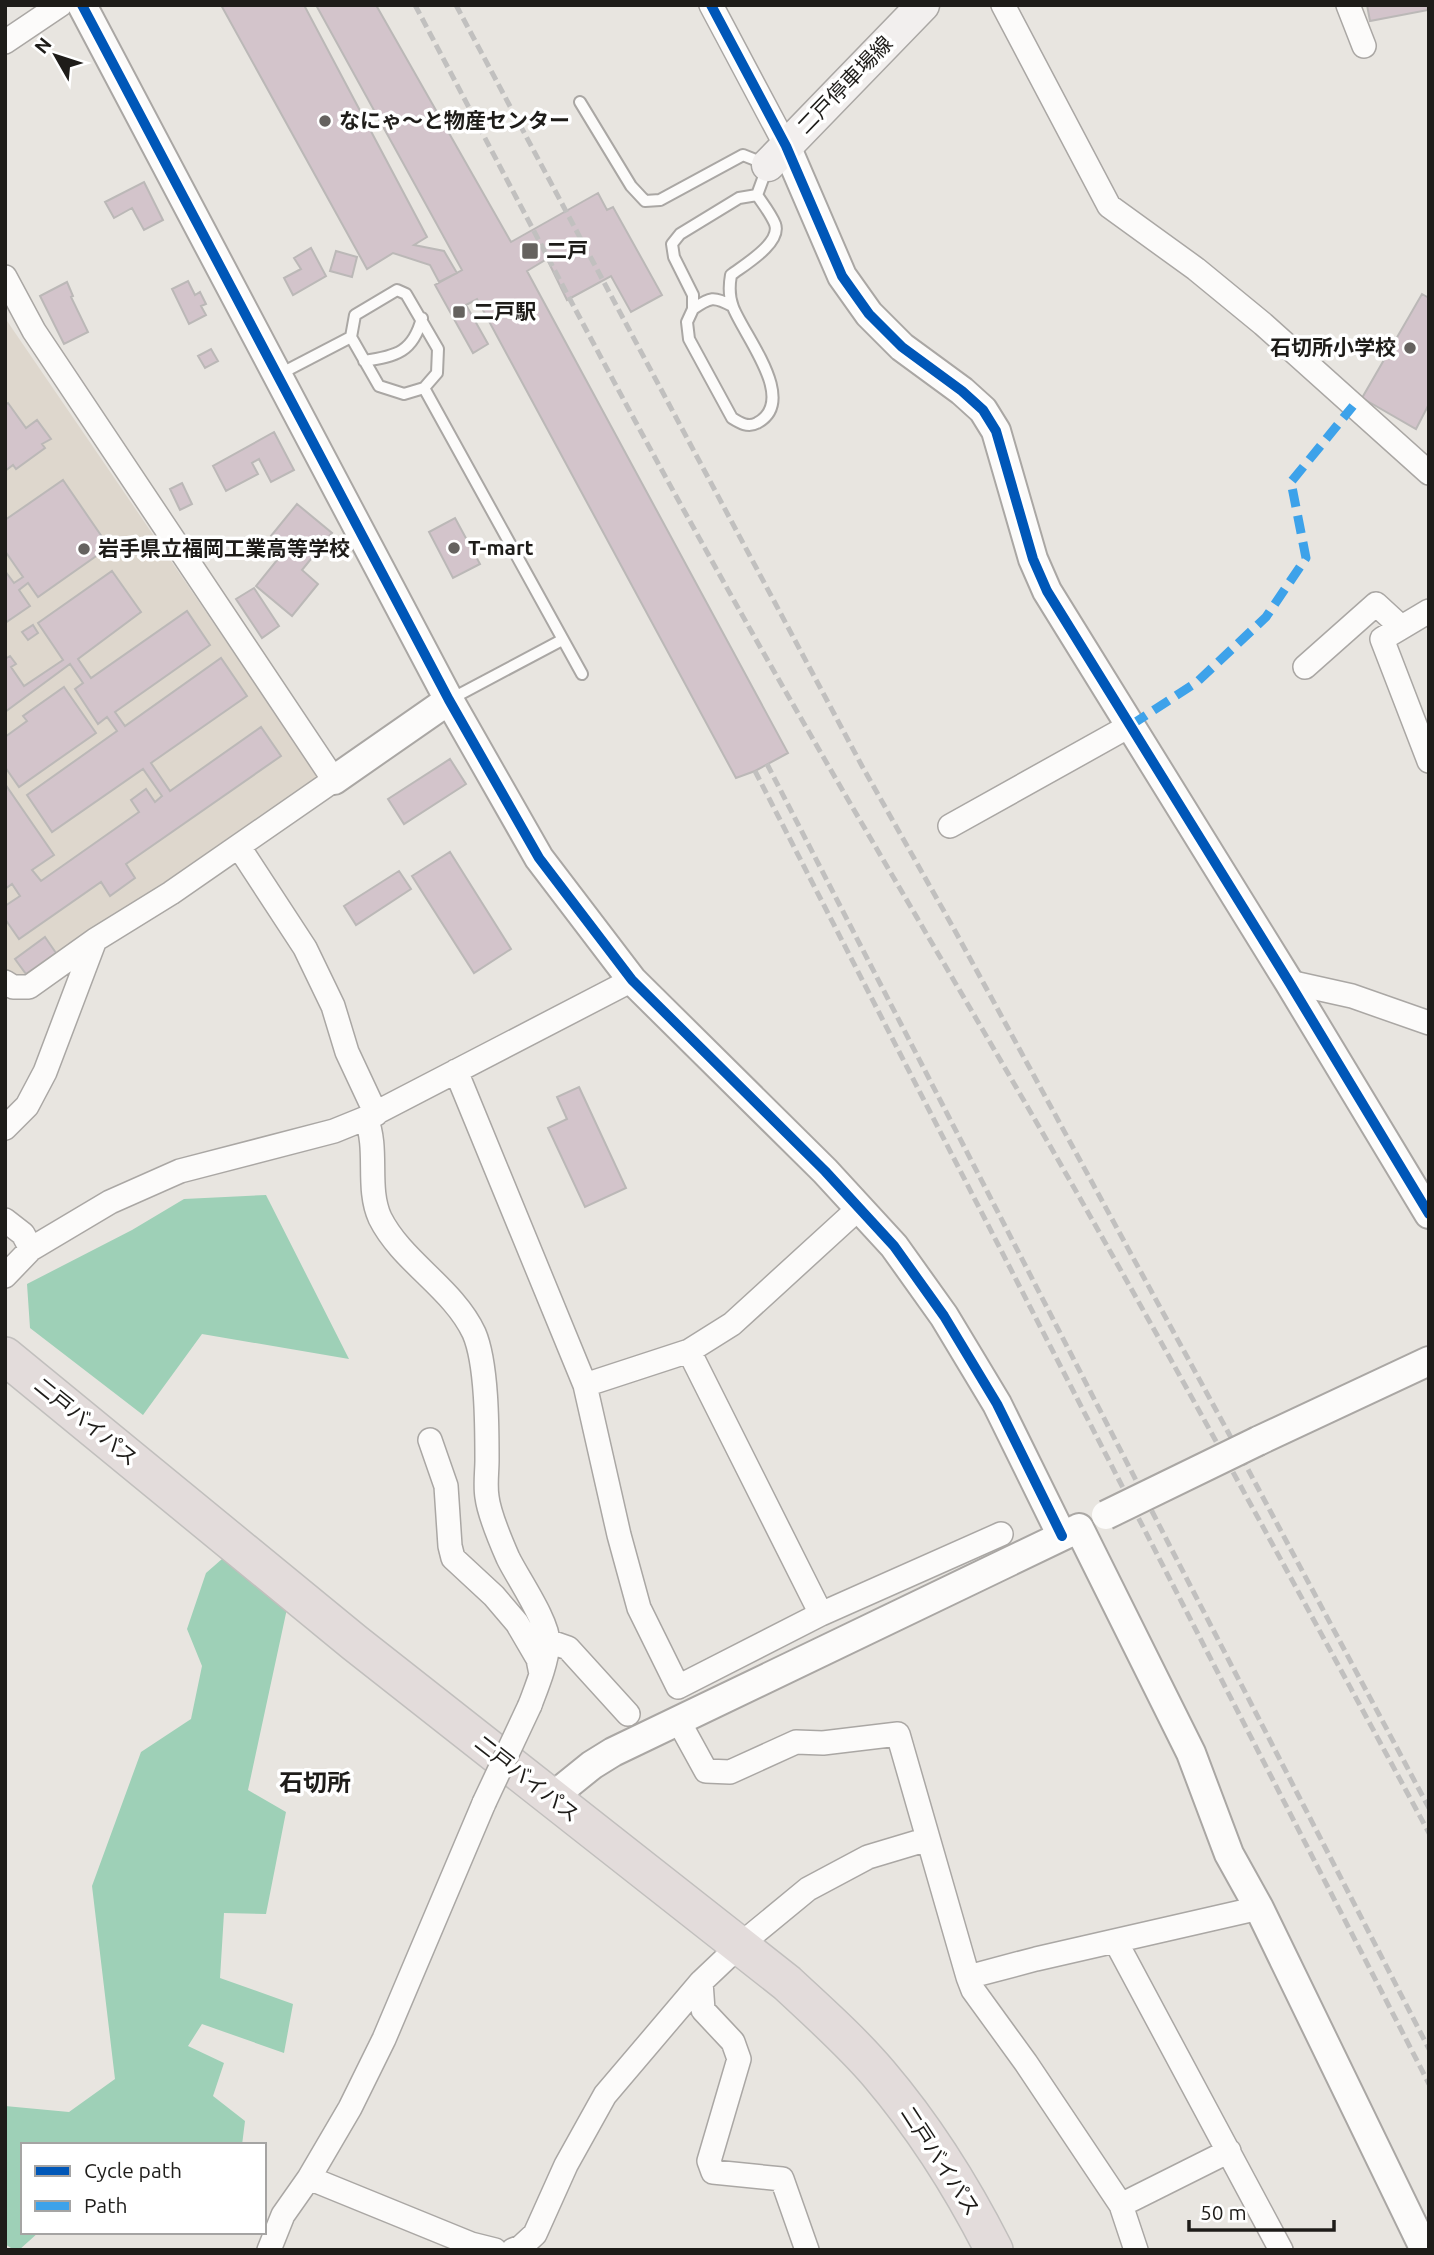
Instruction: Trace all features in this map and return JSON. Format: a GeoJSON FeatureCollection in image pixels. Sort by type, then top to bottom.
{"type":"FeatureCollection","features":[{"type":"Feature","properties":{"kind":"highway","name":"二戸バイパス"},"geometry":{"type":"LineString","coordinates":[[5,1356],[355,1643],[740,1945],[840,2032],[911,2113],[947,2165],[994,2250]]}},
{"type":"Feature","properties":{"kind":"main road","name":"二戸停車場線"},"geometry":{"type":"LineString","coordinates":[[777,156],[923,5]]}},
{"type":"Feature","properties":{"kind":"street"},"geometry":{"type":"LineString","coordinates":[[5,42],[60,5]]}},
{"type":"Feature","properties":{"kind":"street"},"geometry":{"type":"LineString","coordinates":[[82,5],[449,700],[539,858],[632,979],[894,1246],[944,1316],[997,1404],[1191,1753],[1229,1854],[1259,1908],[1425,2250]]}},
{"type":"Feature","properties":{"kind":"street"},"geometry":{"type":"LineString","coordinates":[[711,5],[777,156],[842,276],[869,314],[902,347],[962,391],[983,410],[996,431],[1033,559],[1047,591],[1429,1214]]}},
{"type":"Feature","properties":{"kind":"street"},"geometry":{"type":"LineString","coordinates":[[1003,5],[1109,206],[1196,269],[1263,324],[1429,473]]}},
{"type":"Feature","properties":{"kind":"street"},"geometry":{"type":"LineString","coordinates":[[1348,5],[1364,46]]}},
{"type":"Feature","properties":{"kind":"street"},"geometry":{"type":"LineString","coordinates":[[5,277],[34,331],[334,780]]}},
{"type":"Feature","properties":{"kind":"street"},"geometry":{"type":"LineString","coordinates":[[1305,667],[1376,604],[1401,627]]}},
{"type":"Feature","properties":{"kind":"street"},"geometry":{"type":"LineString","coordinates":[[1429,611],[1382,639],[1429,761]]}},
{"type":"Feature","properties":{"kind":"street"},"geometry":{"type":"LineString","coordinates":[[5,982],[13,987],[29,988],[95,940],[239,847],[449,700]]}},
{"type":"Feature","properties":{"kind":"street"},"geometry":{"type":"LineString","coordinates":[[950,826],[1130,725]]}},
{"type":"Feature","properties":{"kind":"street"},"geometry":{"type":"LineString","coordinates":[[239,847],[305,948],[332,1006],[371,1116],[375,1202],[380,1217],[390,1234],[452,1303],[474,1334],[480,1355],[487,1423],[487,1498],[507,1556],[535,1608],[548,1641],[541,1674],[530,1705],[484,1803],[384,2039],[350,2108],[309,2178],[283,2215],[269,2250]]}},
{"type":"Feature","properties":{"kind":"street"},"geometry":{"type":"LineString","coordinates":[[5,1128],[27,1106],[45,1072],[95,940]]}},
{"type":"Feature","properties":{"kind":"street"},"geometry":{"type":"LineString","coordinates":[[5,1276],[31,1249],[110,1202],[180,1171],[334,1131],[371,1116],[632,979]]}},
{"type":"Feature","properties":{"kind":"street"},"geometry":{"type":"LineString","coordinates":[[1289,982],[1352,996],[1429,1023]]}},
{"type":"Feature","properties":{"kind":"street"},"geometry":{"type":"LineString","coordinates":[[456,1071],[585,1385],[619,1535],[639,1608],[678,1687],[821,1614],[1001,1534]]}},
{"type":"Feature","properties":{"kind":"street"},"geometry":{"type":"LineString","coordinates":[[585,1385],[688,1351],[732,1324],[859,1208]]}},
{"type":"Feature","properties":{"kind":"street"},"geometry":{"type":"LineString","coordinates":[[5,1220],[23,1234],[31,1249]]}},
{"type":"Feature","properties":{"kind":"street"},"geometry":{"type":"LineString","coordinates":[[688,1351],[821,1614]]}},
{"type":"Feature","properties":{"kind":"street"},"geometry":{"type":"LineString","coordinates":[[551,1798],[613,1752],[1429,1361]]}},
{"type":"Feature","properties":{"kind":"street"},"geometry":{"type":"LineString","coordinates":[[430,1440],[446,1486],[453,1558],[494,1596],[517,1623],[538,1659],[541,1674]]}},
{"type":"Feature","properties":{"kind":"street"},"geometry":{"type":"LineString","coordinates":[[548,1641],[568,1648],[628,1714]]}},
{"type":"Feature","properties":{"kind":"street"},"geometry":{"type":"LineString","coordinates":[[678,1720],[706,1771],[730,1773],[796,1742],[823,1743],[898,1734],[972,1990],[1026,2063],[1121,2205],[1136,2250]]}},
{"type":"Feature","properties":{"kind":"street"},"geometry":{"type":"LineString","coordinates":[[513,2250],[521,2247],[535,2234],[566,2165],[605,2095],[701,1983],[740,1945],[808,1889],[868,1857],[928,1839]]}},
{"type":"Feature","properties":{"kind":"street"},"geometry":{"type":"LineString","coordinates":[[968,1977],[1259,1908]]}},
{"type":"Feature","properties":{"kind":"street"},"geometry":{"type":"LineString","coordinates":[[1116,1942],[1280,2250]]}},
{"type":"Feature","properties":{"kind":"street"},"geometry":{"type":"LineString","coordinates":[[701,1983],[703,2011],[733,2042],[738,2059],[709,2161],[713,2172],[782,2179],[807,2250]]}},
{"type":"Feature","properties":{"kind":"street"},"geometry":{"type":"LineString","coordinates":[[1121,2205],[1229,2151]]}},
{"type":"Feature","properties":{"kind":"street"},"geometry":{"type":"LineString","coordinates":[[309,2178],[471,2244],[495,2250]]}},
{"type":"Feature","properties":{"kind":"lane"},"geometry":{"type":"LineString","coordinates":[[580,102],[631,186],[645,201],[660,200],[743,155],[777,156],[757,195]]}},
{"type":"Feature","properties":{"kind":"lane"},"geometry":{"type":"LineString","coordinates":[[757,195],[776,226],[775,237],[731,275],[729,289],[732,306],[773,385],[774,402],[767,416],[754,425],[742,425],[732,418],[689,338],[687,322],[693,309],[693,295],[674,257],[672,244],[680,234],[739,198],[757,195]]}},
{"type":"Feature","properties":{"kind":"lane"},"geometry":{"type":"LineString","coordinates":[[397,290],[406,294],[422,318],[439,349],[437,373],[424,388],[404,394],[379,386],[351,337],[355,314],[397,290]]}},
{"type":"Feature","properties":{"kind":"lane"},"geometry":{"type":"LineString","coordinates":[[693,309],[709,299],[720,299],[732,306]]}},
{"type":"Feature","properties":{"kind":"lane"},"geometry":{"type":"LineString","coordinates":[[364,361],[402,352],[417,337],[422,318]]}},
{"type":"Feature","properties":{"kind":"lane"},"geometry":{"type":"LineString","coordinates":[[278,375],[351,337]]}},
{"type":"Feature","properties":{"kind":"lane"},"geometry":{"type":"LineString","coordinates":[[424,388],[582,674]]}},
{"type":"Feature","properties":{"kind":"lane"},"geometry":{"type":"LineString","coordinates":[[449,700],[562,640]]}},
{"type":"Feature","properties":{"kind":"shaded area","name":"岩手県立福岡工業高等学校"},"geometry":{"type":"Polygon","coordinates":[[[5,318],[318,776],[311,785],[23,980],[5,971],[5,318]]]}},
{"type":"Feature","properties":{"kind":"green space"},"geometry":{"type":"Polygon","coordinates":[[[266,1195],[349,1359],[202,1334],[143,1415],[30,1328],[27,1284],[132,1230],[184,1199],[266,1195]]]}},
{"type":"Feature","properties":{"kind":"green space"},"geometry":{"type":"Polygon","coordinates":[[[230,1552],[288,1604],[248,1790],[286,1812],[266,1914],[224,1913],[220,1978],[293,2004],[284,2053],[202,2024],[188,2046],[224,2063],[213,2096],[245,2121],[242,2143],[21,2143],[21,2234],[37,2234],[19,2250],[14,2250],[5,2244],[5,2106],[69,2112],[115,2079],[92,1886],[141,1752],[191,1719],[202,1666],[187,1629],[206,1573],[230,1552]]]}},
{"type":"Feature","properties":{"kind":"building","name":"なにゃ～と物産センター"},"geometry":{"type":"Polygon","coordinates":[[[221,5],[304,5],[427,237],[414,245],[444,251],[457,273],[439,282],[430,265],[393,253],[367,269],[221,5]]]}},
{"type":"Feature","properties":{"kind":"building"},"geometry":{"type":"Polygon","coordinates":[[[316,5],[376,5],[511,242],[598,193],[607,210],[613,207],[662,295],[631,312],[611,276],[567,300],[547,259],[527,271],[788,753],[736,778],[477,299],[466,305],[488,344],[473,353],[435,285],[462,270],[316,5]]]}},
{"type":"Feature","properties":{"kind":"building"},"geometry":{"type":"Polygon","coordinates":[[[1367,5],[1427,5],[1428,10],[1370,21],[1367,5]]]}},
{"type":"Feature","properties":{"kind":"building"},"geometry":{"type":"Polygon","coordinates":[[[144,182],[163,220],[144,230],[132,208],[114,218],[105,202],[144,182]]]}},
{"type":"Feature","properties":{"kind":"building"},"geometry":{"type":"Polygon","coordinates":[[[311,248],[326,276],[293,295],[284,278],[301,269],[294,258],[311,248]]]}},
{"type":"Feature","properties":{"kind":"building"},"geometry":{"type":"Polygon","coordinates":[[[336,251],[357,257],[352,277],[330,271],[336,251]]]}},
{"type":"Feature","properties":{"kind":"building"},"geometry":{"type":"Polygon","coordinates":[[[188,281],[195,295],[200,292],[206,304],[201,306],[206,315],[189,324],[172,289],[188,281]]]}},
{"type":"Feature","properties":{"kind":"building"},"geometry":{"type":"Polygon","coordinates":[[[67,282],[73,296],[71,297],[88,332],[64,344],[40,296],[67,282]]]}},
{"type":"Feature","properties":{"kind":"building","name":"石切所小学校"},"geometry":{"type":"Polygon","coordinates":[[[1422,294],[1429,298],[1429,404],[1416,429],[1362,398],[1422,294]]]}},
{"type":"Feature","properties":{"kind":"building"},"geometry":{"type":"Polygon","coordinates":[[[211,349],[218,361],[205,368],[198,356],[211,349]]]}},
{"type":"Feature","properties":{"kind":"building"},"geometry":{"type":"Polygon","coordinates":[[[8,403],[26,428],[37,420],[51,439],[42,444],[45,448],[16,469],[13,465],[5,471],[5,405],[8,403]]]}},
{"type":"Feature","properties":{"kind":"building"},"geometry":{"type":"Polygon","coordinates":[[[274,432],[294,470],[271,482],[259,459],[252,463],[258,474],[226,491],[213,466],[274,432]]]}},
{"type":"Feature","properties":{"kind":"building"},"geometry":{"type":"Polygon","coordinates":[[[63,480],[109,547],[38,597],[28,583],[19,590],[30,606],[5,623],[5,571],[14,583],[23,577],[5,551],[5,520],[63,480]]]}},
{"type":"Feature","properties":{"kind":"building"},"geometry":{"type":"Polygon","coordinates":[[[182,483],[192,504],[180,510],[170,489],[182,483]]]}},
{"type":"Feature","properties":{"kind":"building"},"geometry":{"type":"Polygon","coordinates":[[[297,504],[332,533],[302,570],[318,584],[292,616],[256,586],[286,549],[271,536],[297,504]]]}},
{"type":"Feature","properties":{"kind":"building","name":"T-mart"},"geometry":{"type":"Polygon","coordinates":[[[455,518],[480,564],[453,578],[429,532],[455,518]]]}},
{"type":"Feature","properties":{"kind":"building"},"geometry":{"type":"Polygon","coordinates":[[[112,571],[141,612],[78,659],[91,678],[187,611],[210,645],[115,712],[125,726],[221,658],[247,696],[151,763],[170,791],[261,727],[281,756],[126,864],[135,878],[110,896],[101,882],[19,939],[5,919],[5,906],[20,896],[12,884],[5,889],[5,784],[54,855],[32,870],[41,881],[139,812],[131,800],[146,789],[155,802],[162,796],[143,769],[52,832],[27,795],[117,731],[107,717],[98,724],[75,689],[83,683],[70,664],[5,712],[5,659],[10,656],[16,664],[11,667],[24,686],[63,660],[38,623],[112,571]]]}},
{"type":"Feature","properties":{"kind":"building"},"geometry":{"type":"Polygon","coordinates":[[[254,588],[279,626],[262,638],[236,599],[254,588]]]}},
{"type":"Feature","properties":{"kind":"building"},"geometry":{"type":"Polygon","coordinates":[[[33,625],[38,633],[28,640],[22,632],[33,625]]]}},
{"type":"Feature","properties":{"kind":"building"},"geometry":{"type":"Polygon","coordinates":[[[64,687],[96,733],[19,787],[5,767],[5,737],[27,721],[23,716],[64,687]]]}},
{"type":"Feature","properties":{"kind":"building"},"geometry":{"type":"Polygon","coordinates":[[[450,759],[466,784],[404,824],[388,799],[450,759]]]}},
{"type":"Feature","properties":{"kind":"building"},"geometry":{"type":"Polygon","coordinates":[[[450,852],[511,949],[474,973],[412,876],[450,852]]]}},
{"type":"Feature","properties":{"kind":"building"},"geometry":{"type":"Polygon","coordinates":[[[399,871],[411,889],[356,925],[344,906],[399,871]]]}},
{"type":"Feature","properties":{"kind":"building"},"geometry":{"type":"Polygon","coordinates":[[[45,937],[56,953],[26,974],[15,959],[45,937]]]}},
{"type":"Feature","properties":{"kind":"building"},"geometry":{"type":"Polygon","coordinates":[[[579,1087],[626,1188],[585,1207],[548,1128],[567,1119],[557,1097],[579,1087]]]}},
{"type":"Feature","properties":{"kind":"railway"},"geometry":{"type":"LineString","coordinates":[[415,5],[702,543],[1138,1301],[1429,1833]]}},
{"type":"Feature","properties":{"kind":"railway"},"geometry":{"type":"LineString","coordinates":[[456,5],[862,766],[954,929],[1228,1432],[1429,1808]]}},
{"type":"Feature","properties":{"kind":"railway"},"geometry":{"type":"LineString","coordinates":[[767,764],[1429,2049]]}},
{"type":"Feature","properties":{"kind":"railway"},"geometry":{"type":"LineString","coordinates":[[755,771],[1429,2084]]}},
{"type":"Feature","properties":{"kind":"marked path"},"geometry":{"type":"LineString","coordinates":[[1131,725],[1197,682],[1266,617],[1306,558],[1291,482],[1353,406]]}},
{"type":"Feature","properties":{"kind":"cycle path"},"geometry":{"type":"LineString","coordinates":[[82,5],[449,700],[539,858],[632,980],[825,1171],[894,1246],[944,1316],[997,1404],[1062,1536]]}},
{"type":"Feature","properties":{"kind":"cycle path"},"geometry":{"type":"LineString","coordinates":[[711,5],[786,146],[842,276],[869,314],[902,347],[962,391],[983,410],[996,431],[1033,559],[1047,591],[1429,1214]]}},
{"type":"Feature","properties":{"kind":"place","name":"なにゃ～と物産センター"},"geometry":{"type":"Point","coordinates":[325,121]}},
{"type":"Feature","properties":{"kind":"place","name":"二戸"},"geometry":{"type":"Point","coordinates":[530,251]}},
{"type":"Feature","properties":{"kind":"place","name":"二戸駅"},"geometry":{"type":"Point","coordinates":[459,312]}},
{"type":"Feature","properties":{"kind":"place","name":"石切所小学校"},"geometry":{"type":"Point","coordinates":[1410,348]}},
{"type":"Feature","properties":{"kind":"place","name":"T-mart"},"geometry":{"type":"Point","coordinates":[454,548]}},
{"type":"Feature","properties":{"kind":"place","name":"岩手県立福岡工業高等学校"},"geometry":{"type":"Point","coordinates":[84,549]}},
{"type":"Feature","properties":{"kind":"district","name":"石切所"},"geometry":{"type":"Point","coordinates":[315,1783]}}]}
